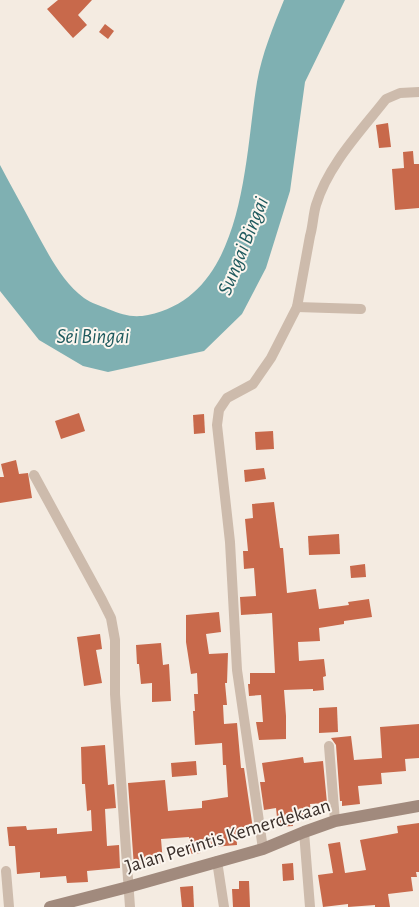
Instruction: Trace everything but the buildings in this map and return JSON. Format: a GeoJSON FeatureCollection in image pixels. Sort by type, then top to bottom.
{"type":"FeatureCollection","features":[{"type":"Feature","properties":{"kind":"street"},"geometry":{"type":"LineString","coordinates":[[263,849],[237,670],[230,542],[217,425],[219,410],[227,398],[252,384],[271,358],[297,307],[316,206],[332,170],[386,99],[400,93],[419,92]]}},
{"type":"Feature","properties":{"kind":"street"},"geometry":{"type":"LineString","coordinates":[[297,307],[361,309]]}},
{"type":"Feature","properties":{"kind":"street"},"geometry":{"type":"LineString","coordinates":[[34,476],[102,600],[110,618],[115,640],[115,694],[130,907]]}},
{"type":"Feature","properties":{"kind":"street"},"geometry":{"type":"LineString","coordinates":[[329,746],[335,822]]}},
{"type":"Feature","properties":{"kind":"street","name":"Jalan Perintis Kemerdekaan"},"geometry":{"type":"LineString","coordinates":[[50,907],[263,849],[304,832],[335,822],[419,806]]}},
{"type":"Feature","properties":{"kind":"street"},"geometry":{"type":"LineString","coordinates":[[304,832],[310,907]]}},
{"type":"Feature","properties":{"kind":"street"},"geometry":{"type":"LineString","coordinates":[[217,861],[224,907]]}},
{"type":"Feature","properties":{"kind":"street"},"geometry":{"type":"LineString","coordinates":[[6,871],[10,907]]}},
{"type":"Feature","properties":{"kind":"water","name":"Sei Bingai"},"geometry":{"type":"Polygon","coordinates":[[[284,0],[345,0],[305,82],[290,191],[266,268],[242,314],[204,351],[108,372],[83,366],[39,340],[0,291],[0,165],[56,266],[68,283],[84,298],[113,311],[133,316],[148,315],[180,302],[205,281],[222,253],[234,220],[243,185],[259,72],[268,41],[284,0]]]}},
{"type":"Feature","properties":{"kind":"water label","name":"Sungai Bingai"},"geometry":{"type":"Point","coordinates":[243,246]}}]}
